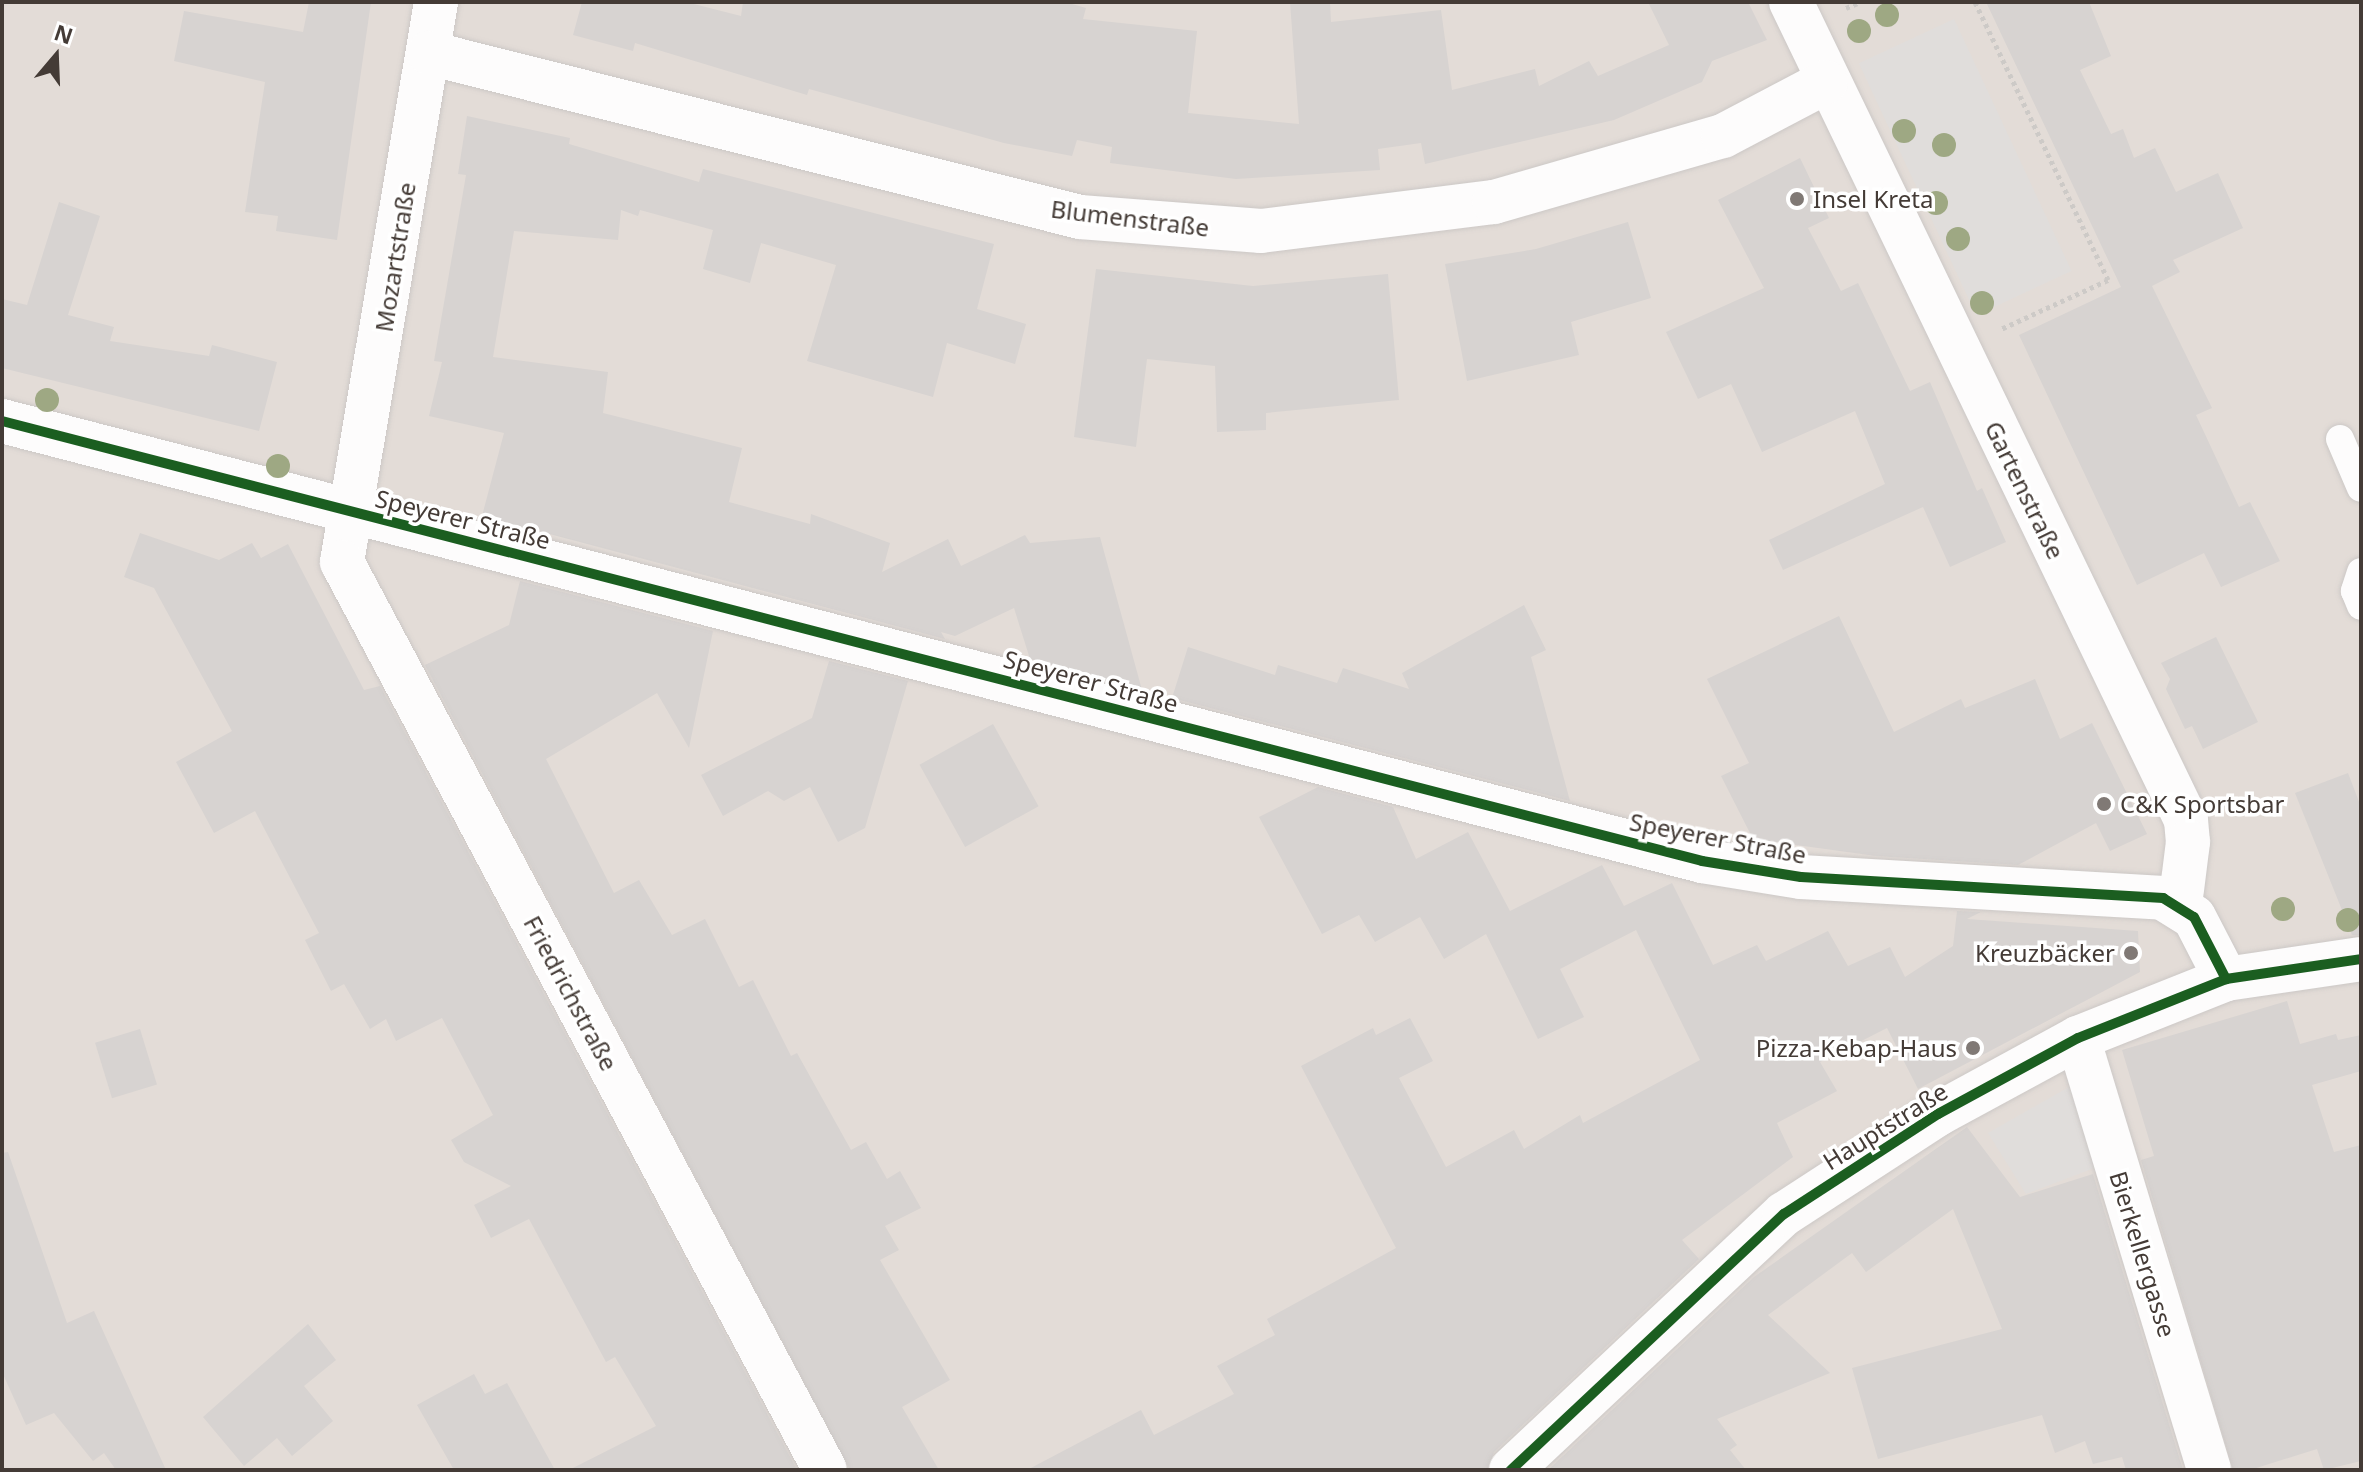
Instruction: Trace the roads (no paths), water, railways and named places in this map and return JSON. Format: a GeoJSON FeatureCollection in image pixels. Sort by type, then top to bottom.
{"type":"FeatureCollection","features":[{"type":"Feature","properties":{"kind":"street","name":"Mozartstraße"},"geometry":{"type":"LineString","coordinates":[[352,511],[436,2]]}},
{"type":"Feature","properties":{"kind":"street","name":"Gartenstraße"},"geometry":{"type":"LineString","coordinates":[[1791,2],[1826,82],[2186,820],[2188,842],[2180,905]]}},
{"type":"Feature","properties":{"kind":"street","name":"Blumenstraße"},"geometry":{"type":"LineString","coordinates":[[429,53],[1080,217],[1261,231],[1494,202],[1723,136],[1826,82]]}},
{"type":"Feature","properties":{"kind":"street","name":"Speyerer Straße"},"geometry":{"type":"LineString","coordinates":[[2,421],[1702,861],[1801,877],[2144,895],[2180,905]]}},
{"type":"Feature","properties":{"kind":"street","name":"Friedrichstraße"},"geometry":{"type":"LineString","coordinates":[[352,511],[342,562],[825,1470]]}},
{"type":"Feature","properties":{"kind":"street"},"geometry":{"type":"LineString","coordinates":[[2180,905],[2210,940],[2226,979]]}},
{"type":"Feature","properties":{"kind":"street","name":"Hauptstraße"},"geometry":{"type":"LineString","coordinates":[[1511,1470],[1784,1214],[1938,1114],[2078,1038],[2226,979],[2361,959]]}},
{"type":"Feature","properties":{"kind":"street","name":"Bierkellergasse"},"geometry":{"type":"LineString","coordinates":[[2078,1038],[2209,1470]]}},
{"type":"Feature","properties":{"kind":"lane"},"geometry":{"type":"LineString","coordinates":[[2340,439],[2361,488]]}},
{"type":"Feature","properties":{"kind":"lane"},"geometry":{"type":"LineString","coordinates":[[2361,572],[2355,591],[2361,606]]}},
{"type":"Feature","properties":{"kind":"place","name":"Insel Kreta"},"geometry":{"type":"Point","coordinates":[1797,199]}},
{"type":"Feature","properties":{"kind":"place","name":"C&K Sportsbar"},"geometry":{"type":"Point","coordinates":[2104,804]}},
{"type":"Feature","properties":{"kind":"place","name":"Kreuzbäcker"},"geometry":{"type":"Point","coordinates":[2131,953]}},
{"type":"Feature","properties":{"kind":"place","name":"Pizza-Kebap-Haus"},"geometry":{"type":"Point","coordinates":[1973,1048]}}]}
